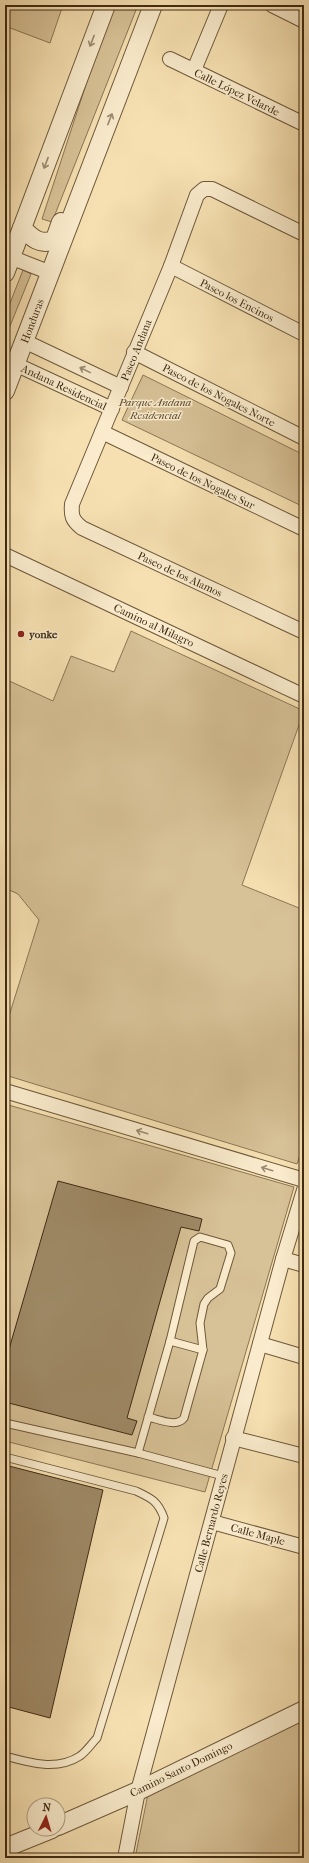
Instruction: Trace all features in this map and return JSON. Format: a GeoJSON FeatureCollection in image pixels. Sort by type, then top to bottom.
{"type":"FeatureCollection","features":[{"type":"Feature","properties":{"kind":"street"},"geometry":{"type":"LineString","coordinates":[[51,273],[7,262],[22,228],[106,5]]}},
{"type":"Feature","properties":{"kind":"street"},"geometry":{"type":"LineString","coordinates":[[22,228],[30,236],[41,242],[50,242],[54,239],[79,175],[99,147],[153,5]]}},
{"type":"Feature","properties":{"kind":"street"},"geometry":{"type":"LineString","coordinates":[[194,70],[221,5]]}},
{"type":"Feature","properties":{"kind":"street"},"geometry":{"type":"LineString","coordinates":[[272,5],[304,21]]}},
{"type":"Feature","properties":{"kind":"street","name":"Calle López Velarde"},"geometry":{"type":"LineString","coordinates":[[170,59],[304,124]]}},
{"type":"Feature","properties":{"kind":"street","name":"Honduras"},"geometry":{"type":"LineString","coordinates":[[5,391],[99,147]]}},
{"type":"Feature","properties":{"kind":"street","name":"Paseo Andana"},"geometry":{"type":"LineString","coordinates":[[72,504],[171,266],[197,195],[204,189],[212,189],[304,234]]}},
{"type":"Feature","properties":{"kind":"street","name":"Paseo los Encinos"},"geometry":{"type":"LineString","coordinates":[[171,266],[304,334]]}},
{"type":"Feature","properties":{"kind":"street"},"geometry":{"type":"LineString","coordinates":[[24,341],[121,387]]}},
{"type":"Feature","properties":{"kind":"street","name":"Paseo de los Nogales Norte"},"geometry":{"type":"LineString","coordinates":[[134,352],[304,438]]}},
{"type":"Feature","properties":{"kind":"street","name":"Andana Residencial"},"geometry":{"type":"LineString","coordinates":[[15,364],[112,409]]}},
{"type":"Feature","properties":{"kind":"street","name":"Paseo de los Nogales Sur"},"geometry":{"type":"LineString","coordinates":[[102,432],[304,529]]}},
{"type":"Feature","properties":{"kind":"street","name":"Paseo de los Alamos"},"geometry":{"type":"LineString","coordinates":[[72,504],[71,514],[74,522],[82,528],[304,632]]}},
{"type":"Feature","properties":{"kind":"street","name":"Camino al Milagro"},"geometry":{"type":"LineString","coordinates":[[5,555],[304,696]]}},
{"type":"Feature","properties":{"kind":"street"},"geometry":{"type":"LineString","coordinates":[[5,1090],[304,1180]]}},
{"type":"Feature","properties":{"kind":"street","name":"Calle Bernardo Reyes"},"geometry":{"type":"LineString","coordinates":[[125,1858],[138,1791],[282,1259],[304,1190]]}},
{"type":"Feature","properties":{"kind":"street"},"geometry":{"type":"LineString","coordinates":[[282,1259],[304,1265]]}},
{"type":"Feature","properties":{"kind":"street"},"geometry":{"type":"LineString","coordinates":[[260,1344],[304,1357]]}},
{"type":"Feature","properties":{"kind":"street"},"geometry":{"type":"LineString","coordinates":[[233,1438],[304,1456]]}},
{"type":"Feature","properties":{"kind":"street","name":"Calle Maple"},"geometry":{"type":"LineString","coordinates":[[212,1522],[304,1547]]}},
{"type":"Feature","properties":{"kind":"street","name":"Camino Santo Domingo"},"geometry":{"type":"LineString","coordinates":[[66,1822],[138,1791],[304,1710]]}},
{"type":"Feature","properties":{"kind":"street"},"geometry":{"type":"LineString","coordinates":[[5,1848],[32,1837]]}},
{"type":"Feature","properties":{"kind":"lane"},"geometry":{"type":"LineString","coordinates":[[138,1453],[148,1417],[170,1341],[194,1241],[200,1237],[225,1243],[230,1248],[231,1253],[220,1289],[208,1298],[204,1304],[200,1323],[203,1350],[184,1418],[182,1422],[177,1423],[148,1417]]}},
{"type":"Feature","properties":{"kind":"lane"},"geometry":{"type":"LineString","coordinates":[[170,1341],[203,1350]]}},
{"type":"Feature","properties":{"kind":"lane"},"geometry":{"type":"LineString","coordinates":[[5,1423],[138,1453],[223,1476]]}},
{"type":"Feature","properties":{"kind":"lane"},"geometry":{"type":"LineString","coordinates":[[5,1456],[136,1491],[160,1506],[164,1518],[97,1738],[81,1755],[62,1764],[33,1764],[5,1756]]}},
{"type":"Feature","properties":{"kind":"green space"},"geometry":{"type":"Polygon","coordinates":[[[5,5],[63,5],[50,43],[5,26],[5,5]]]}},
{"type":"Feature","properties":{"kind":"green space"},"geometry":{"type":"Polygon","coordinates":[[[112,5],[138,5],[52,222],[42,219],[112,5]]]}},
{"type":"Feature","properties":{"kind":"green space"},"geometry":{"type":"Polygon","coordinates":[[[23,270],[31,274],[6,336],[5,363],[5,316],[23,270]]]}},
{"type":"Feature","properties":{"kind":"green space","name":"Parque Andana Residencial"},"geometry":{"type":"Polygon","coordinates":[[[143,375],[304,455],[304,507],[122,420],[143,375]]]}},
{"type":"Feature","properties":{"kind":"green space"},"geometry":{"type":"Polygon","coordinates":[[[131,631],[304,711],[242,885],[304,910],[304,1144],[297,1164],[5,1075],[5,1015],[9,1016],[39,920],[18,894],[5,888],[5,679],[53,701],[71,656],[114,672],[131,631]]]}},
{"type":"Feature","properties":{"kind":"green space"},"geometry":{"type":"Polygon","coordinates":[[[5,1104],[294,1187],[205,1492],[5,1441],[5,1104]]]}},
{"type":"Feature","properties":{"kind":"green space"},"geometry":{"type":"Polygon","coordinates":[[[304,1715],[304,1858],[135,1858],[149,1789],[304,1715]]]}},
{"type":"Feature","properties":{"kind":"building"},"geometry":{"type":"Polygon","coordinates":[[[58,1181],[202,1219],[199,1231],[181,1227],[127,1418],[137,1421],[132,1435],[5,1402],[5,1363],[58,1181]]]}},
{"type":"Feature","properties":{"kind":"building"},"geometry":{"type":"Polygon","coordinates":[[[5,1465],[103,1490],[50,1718],[5,1706],[5,1465]]]}},
{"type":"Feature","properties":{"kind":"place","name":"yonke"},"geometry":{"type":"Point","coordinates":[21,634]}}]}
